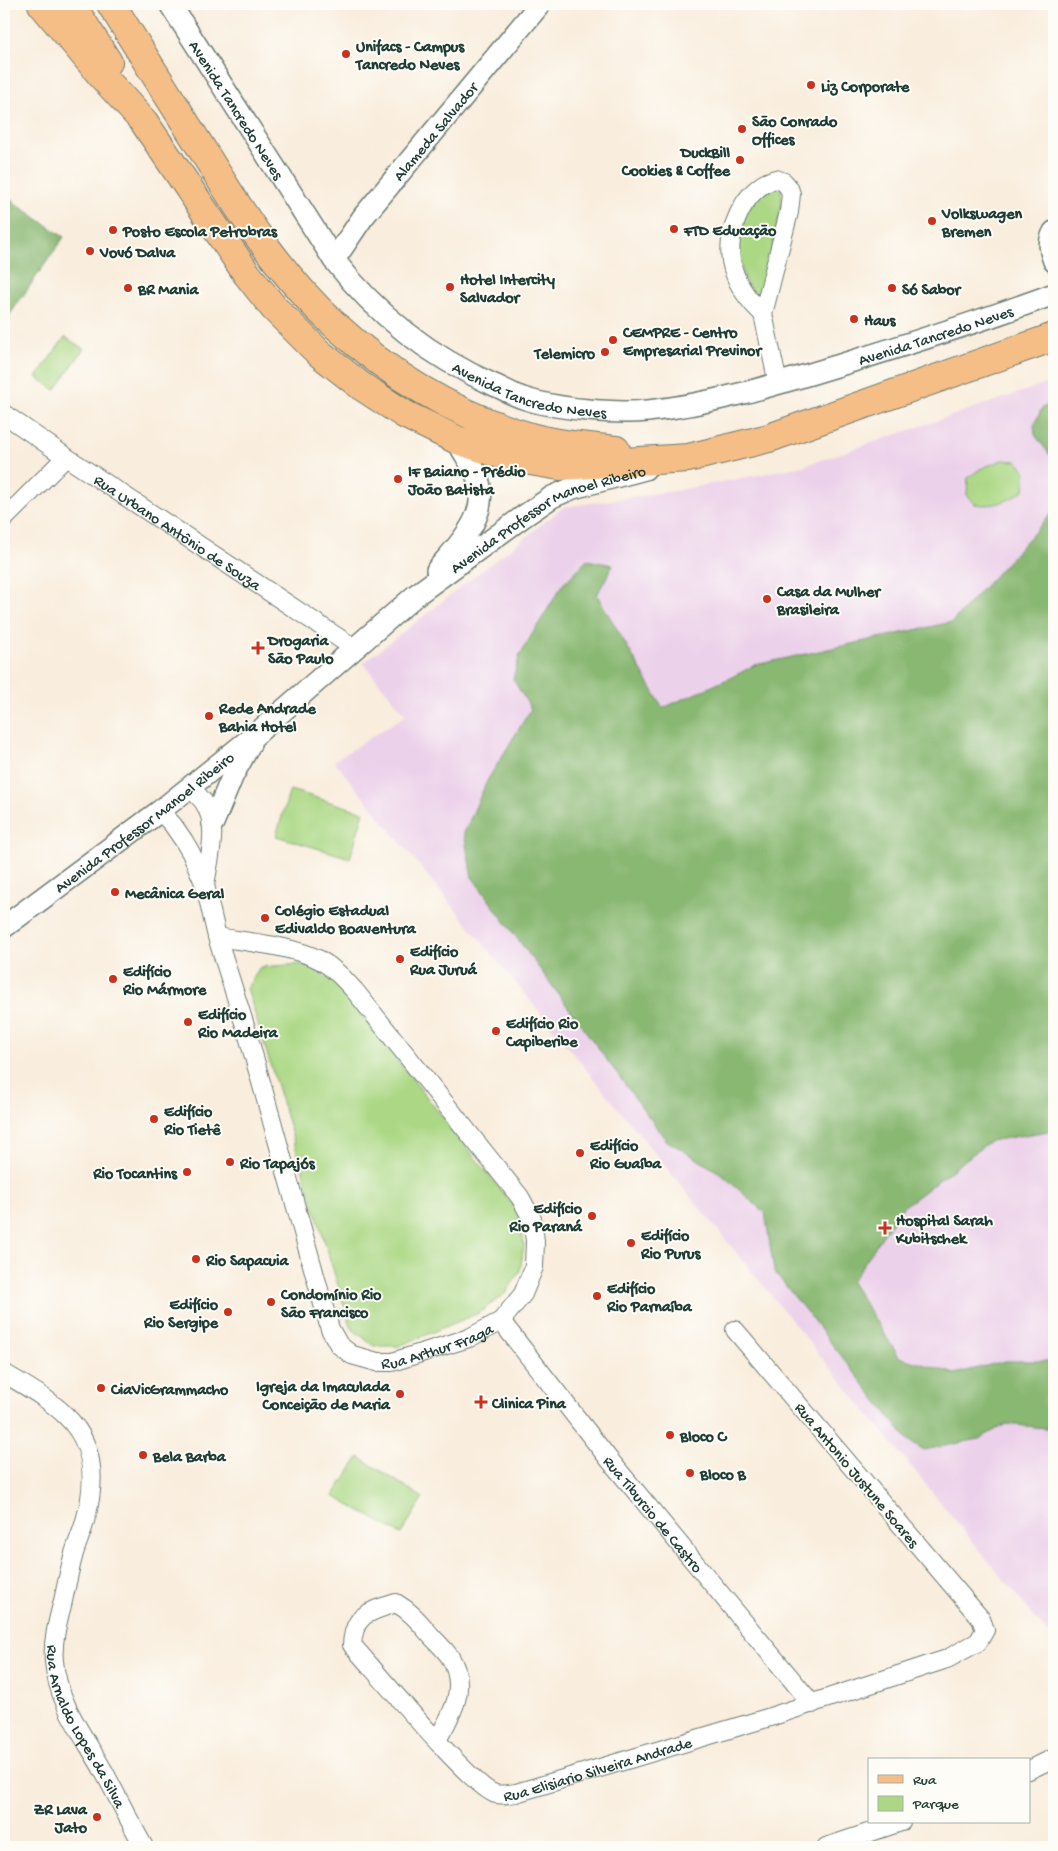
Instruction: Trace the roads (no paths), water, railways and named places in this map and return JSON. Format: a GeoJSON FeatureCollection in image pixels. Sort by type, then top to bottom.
{"type":"FeatureCollection","features":[{"type":"Feature","properties":{"kind":"main road"},"geometry":{"type":"LineString","coordinates":[[42,4],[102,76],[144,122]]}},
{"type":"Feature","properties":{"kind":"main road"},"geometry":{"type":"LineString","coordinates":[[71,4],[144,122],[247,274],[274,308],[319,353],[361,386],[404,414],[457,440],[512,458],[560,466],[688,458],[770,438],[1054,338]]}},
{"type":"Feature","properties":{"kind":"main road"},"geometry":{"type":"LineString","coordinates":[[111,4],[234,202],[284,270],[335,326],[384,366],[435,398],[480,419],[536,438],[595,448],[688,458]]}},
{"type":"Feature","properties":{"kind":"street","name":"Avenida Tancredo Neves"},"geometry":{"type":"LineString","coordinates":[[170,4],[334,260],[352,284],[392,322],[437,356],[480,379],[523,398],[567,407],[610,412],[647,411],[688,405],[778,384],[966,326],[1054,294]]}},
{"type":"Feature","properties":{"kind":"street","name":"Alameda Salvador"},"geometry":{"type":"LineString","coordinates":[[334,260],[363,217],[540,4]]}},
{"type":"Feature","properties":{"kind":"street"},"geometry":{"type":"LineString","coordinates":[[763,314],[752,304],[733,269],[730,248],[734,225],[744,205],[757,188],[768,181],[776,179],[784,182],[791,194],[789,212],[763,314],[778,384]]}},
{"type":"Feature","properties":{"kind":"street"},"geometry":{"type":"LineString","coordinates":[[1054,232],[1049,249],[1054,261]]}},
{"type":"Feature","properties":{"kind":"street","name":"Rua Urbano Antônio de Souza"},"geometry":{"type":"LineString","coordinates":[[4,414],[354,648]]}},
{"type":"Feature","properties":{"kind":"street","name":"Avenida Professor Manoel Ribeiro"},"geometry":{"type":"LineString","coordinates":[[416,595],[472,527],[479,509],[481,492],[476,474],[457,440]]}},
{"type":"Feature","properties":{"kind":"street"},"geometry":{"type":"LineString","coordinates":[[4,519],[66,457]]}},
{"type":"Feature","properties":{"kind":"street","name":"Avenida Professor Manoel Ribeiro"},"geometry":{"type":"LineString","coordinates":[[4,927],[160,812],[255,735],[416,595],[552,497],[573,488],[688,458]]}},
{"type":"Feature","properties":{"kind":"street"},"geometry":{"type":"LineString","coordinates":[[212,823],[233,775],[255,735]]}},
{"type":"Feature","properties":{"kind":"street","name":"Rua Arthur Fraga"},"geometry":{"type":"LineString","coordinates":[[189,787],[203,802],[212,823],[212,845],[205,885]]}},
{"type":"Feature","properties":{"kind":"street","name":"Rua Arthur Fraga"},"geometry":{"type":"LineString","coordinates":[[160,812],[173,825],[191,852],[205,885],[217,937],[247,1032],[330,1328],[339,1345],[352,1356],[377,1362],[392,1362],[469,1338],[501,1321],[523,1294],[534,1267],[535,1242],[532,1219],[520,1197],[356,990],[338,973],[319,960],[297,951],[217,937]]}},
{"type":"Feature","properties":{"kind":"street","name":"Rua Tiburcio de Castro"},"geometry":{"type":"LineString","coordinates":[[501,1321],[608,1458],[812,1704]]}},
{"type":"Feature","properties":{"kind":"street","name":"Rua Antonio Justune Soares"},"geometry":{"type":"LineString","coordinates":[[734,1330],[981,1619]]}},
{"type":"Feature","properties":{"kind":"street","name":"Rua Arnaldo Lopes da Silva"},"geometry":{"type":"LineString","coordinates":[[4,1373],[53,1404],[80,1433],[88,1450],[92,1470],[91,1494],[63,1600],[53,1660],[56,1681],[64,1703],[103,1770],[144,1847]]}},
{"type":"Feature","properties":{"kind":"street","name":"Rua Elisiario Silveira Andrade"},"geometry":{"type":"LineString","coordinates":[[437,1740],[455,1708],[459,1691],[458,1672],[449,1656],[410,1611],[396,1603],[366,1613],[353,1630],[352,1645],[437,1740],[467,1773],[484,1788],[496,1794],[516,1793],[812,1704],[948,1659],[978,1642],[985,1630],[981,1619]]}},
{"type":"Feature","properties":{"kind":"street"},"geometry":{"type":"LineString","coordinates":[[1030,1770],[1054,1758]]}},
{"type":"Feature","properties":{"kind":"street"},"geometry":{"type":"LineString","coordinates":[[826,1847],[895,1824]]}},
{"type":"Feature","properties":{"kind":"place","name":"Unifacs - Campus Tancredo Neves"},"geometry":{"type":"Point","coordinates":[346,54]}},
{"type":"Feature","properties":{"kind":"place","name":"Liz Corporate"},"geometry":{"type":"Point","coordinates":[811,85]}},
{"type":"Feature","properties":{"kind":"place","name":"São Conrado Offices"},"geometry":{"type":"Point","coordinates":[742,129]}},
{"type":"Feature","properties":{"kind":"place","name":"DuckBill Cookies & Coffee"},"geometry":{"type":"Point","coordinates":[740,160]}},
{"type":"Feature","properties":{"kind":"place","name":"Volkswagen Bremen"},"geometry":{"type":"Point","coordinates":[932,221]}},
{"type":"Feature","properties":{"kind":"place","name":"FTD Educação"},"geometry":{"type":"Point","coordinates":[674,229]}},
{"type":"Feature","properties":{"kind":"place","name":"Posto Escola Petrobras"},"geometry":{"type":"Point","coordinates":[113,230]}},
{"type":"Feature","properties":{"kind":"place","name":"Vovó Dalva"},"geometry":{"type":"Point","coordinates":[90,251]}},
{"type":"Feature","properties":{"kind":"place","name":"Hotel Intercity Salvador"},"geometry":{"type":"Point","coordinates":[450,287]}},
{"type":"Feature","properties":{"kind":"place","name":"BR Mania"},"geometry":{"type":"Point","coordinates":[128,288]}},
{"type":"Feature","properties":{"kind":"place","name":"Só Sabor"},"geometry":{"type":"Point","coordinates":[892,288]}},
{"type":"Feature","properties":{"kind":"place","name":"Haus"},"geometry":{"type":"Point","coordinates":[854,319]}},
{"type":"Feature","properties":{"kind":"place","name":"CEMPRE - Centro Empresarial Previnor"},"geometry":{"type":"Point","coordinates":[613,340]}},
{"type":"Feature","properties":{"kind":"place","name":"Telemicro"},"geometry":{"type":"Point","coordinates":[605,352]}},
{"type":"Feature","properties":{"kind":"place","name":"IF Baiano - Prédio João Batista"},"geometry":{"type":"Point","coordinates":[398,479]}},
{"type":"Feature","properties":{"kind":"place","name":"Casa da Mulher Brasileira"},"geometry":{"type":"Point","coordinates":[767,599]}},
{"type":"Feature","properties":{"kind":"place","name":"Drogaria São Paulo"},"geometry":{"type":"Point","coordinates":[258,648]}},
{"type":"Feature","properties":{"kind":"place","name":"Rede Andrade Bahia Hotel"},"geometry":{"type":"Point","coordinates":[209,716]}},
{"type":"Feature","properties":{"kind":"place","name":"Mecânica Geral"},"geometry":{"type":"Point","coordinates":[115,892]}},
{"type":"Feature","properties":{"kind":"place","name":"Colégio Estadual Edivaldo Boaventura"},"geometry":{"type":"Point","coordinates":[265,918]}},
{"type":"Feature","properties":{"kind":"place","name":"Edifício Rua Juruá"},"geometry":{"type":"Point","coordinates":[400,959]}},
{"type":"Feature","properties":{"kind":"place","name":"Edifício Rio Mármore"},"geometry":{"type":"Point","coordinates":[113,979]}},
{"type":"Feature","properties":{"kind":"place","name":"Edifício Rio Madeira"},"geometry":{"type":"Point","coordinates":[188,1022]}},
{"type":"Feature","properties":{"kind":"place","name":"Edifício Rio Capiberibe"},"geometry":{"type":"Point","coordinates":[496,1031]}},
{"type":"Feature","properties":{"kind":"place","name":"Edifício Rio Tietê"},"geometry":{"type":"Point","coordinates":[154,1119]}},
{"type":"Feature","properties":{"kind":"place","name":"Edifício Rio Guaíba"},"geometry":{"type":"Point","coordinates":[580,1153]}},
{"type":"Feature","properties":{"kind":"place","name":"Rio Tapajós"},"geometry":{"type":"Point","coordinates":[230,1162]}},
{"type":"Feature","properties":{"kind":"place","name":"Rio Tocantins"},"geometry":{"type":"Point","coordinates":[187,1172]}},
{"type":"Feature","properties":{"kind":"place","name":"Edifício Rio Paraná"},"geometry":{"type":"Point","coordinates":[592,1216]}},
{"type":"Feature","properties":{"kind":"place","name":"Hospital Sarah Kubitschek"},"geometry":{"type":"Point","coordinates":[885,1228]}},
{"type":"Feature","properties":{"kind":"place","name":"Edifício Rio Purus"},"geometry":{"type":"Point","coordinates":[631,1243]}},
{"type":"Feature","properties":{"kind":"place","name":"Rio Sapacuia"},"geometry":{"type":"Point","coordinates":[196,1259]}},
{"type":"Feature","properties":{"kind":"place","name":"Edifício Rio Parnaíba"},"geometry":{"type":"Point","coordinates":[597,1296]}},
{"type":"Feature","properties":{"kind":"place","name":"Condomínio Rio São Francisco"},"geometry":{"type":"Point","coordinates":[271,1302]}},
{"type":"Feature","properties":{"kind":"place","name":"Edifício Rio Sergipe"},"geometry":{"type":"Point","coordinates":[228,1312]}},
{"type":"Feature","properties":{"kind":"place","name":"CiaVicGrammacho"},"geometry":{"type":"Point","coordinates":[101,1388]}},
{"type":"Feature","properties":{"kind":"place","name":"Igreja da Imaculada Conceição de Maria"},"geometry":{"type":"Point","coordinates":[400,1394]}},
{"type":"Feature","properties":{"kind":"place","name":"Clinica Pina"},"geometry":{"type":"Point","coordinates":[481,1402]}},
{"type":"Feature","properties":{"kind":"place","name":"Bloco C"},"geometry":{"type":"Point","coordinates":[670,1435]}},
{"type":"Feature","properties":{"kind":"place","name":"Bela Barba"},"geometry":{"type":"Point","coordinates":[143,1455]}},
{"type":"Feature","properties":{"kind":"place","name":"Bloco B"},"geometry":{"type":"Point","coordinates":[690,1473]}},
{"type":"Feature","properties":{"kind":"place","name":"ZR Lava Jato"},"geometry":{"type":"Point","coordinates":[97,1817]}}]}
